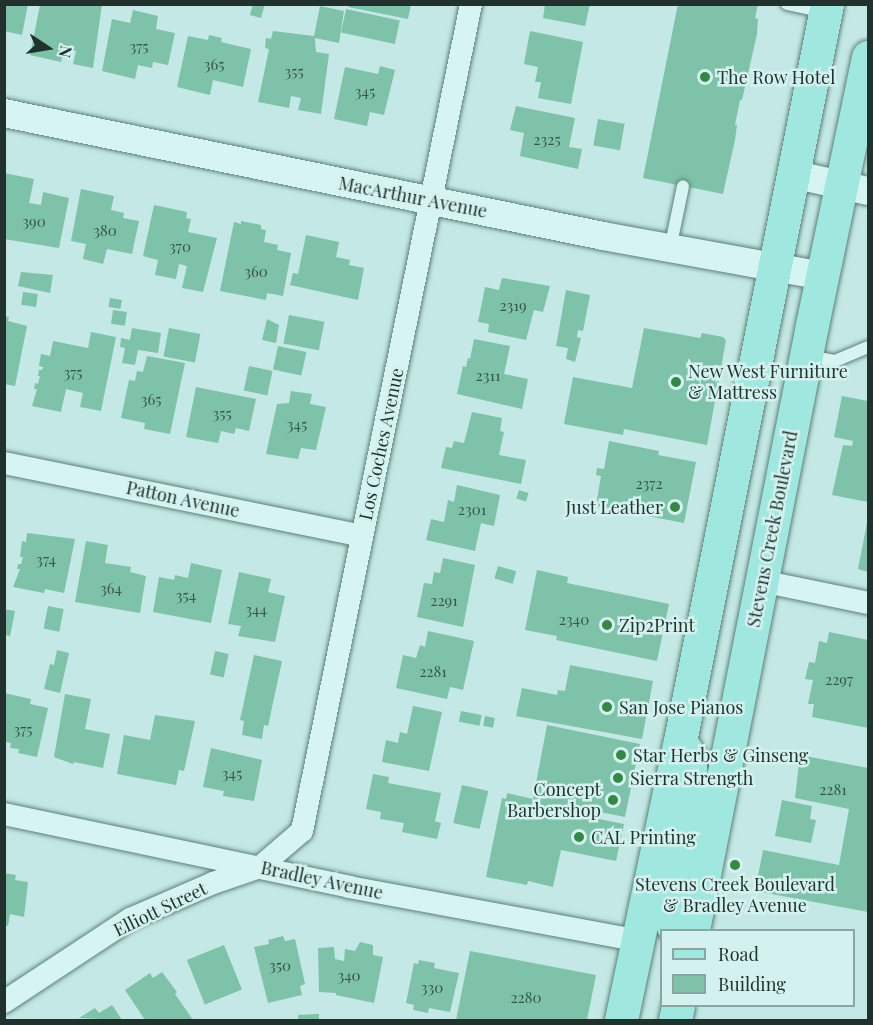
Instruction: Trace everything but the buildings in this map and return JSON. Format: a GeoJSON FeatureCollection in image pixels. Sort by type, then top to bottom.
{"type":"FeatureCollection","features":[{"type":"Feature","properties":{"kind":"main road"},"geometry":{"type":"LineString","coordinates":[[621,1020],[680,741],[772,268],[826,8]]}},
{"type":"Feature","properties":{"kind":"main road","name":"Stevens Creek Boulevard"},"geometry":{"type":"LineString","coordinates":[[693,929],[823,276],[855,188],[868,58]]}},
{"type":"Feature","properties":{"kind":"main road"},"geometry":{"type":"LineString","coordinates":[[677,929],[673,926],[671,903],[693,801],[689,755],[680,741]]}},
{"type":"Feature","properties":{"kind":"street","name":"Los Coches Avenue"},"geometry":{"type":"LineString","coordinates":[[260,867],[302,831],[471,4]]}},
{"type":"Feature","properties":{"kind":"street","name":"MacArthur Avenue"},"geometry":{"type":"LineString","coordinates":[[4,113],[670,249],[823,276]]}},
{"type":"Feature","properties":{"kind":"street"},"geometry":{"type":"LineString","coordinates":[[792,174],[855,188]]}},
{"type":"Feature","properties":{"kind":"street","name":"Patton Avenue"},"geometry":{"type":"LineString","coordinates":[[4,463],[362,536]]}},
{"type":"Feature","properties":{"kind":"street"},"geometry":{"type":"LineString","coordinates":[[761,582],[868,603]]}},
{"type":"Feature","properties":{"kind":"street","name":"Bradley Avenue"},"geometry":{"type":"LineString","coordinates":[[4,814],[349,887],[639,941]]}},
{"type":"Feature","properties":{"kind":"street","name":"Elliott Street"},"geometry":{"type":"LineString","coordinates":[[4,1002],[130,919],[213,883],[260,867]]}},
{"type":"Feature","properties":{"kind":"lane"},"geometry":{"type":"LineString","coordinates":[[787,4],[826,8]]}},
{"type":"Feature","properties":{"kind":"lane"},"geometry":{"type":"LineString","coordinates":[[670,249],[682,186]]}},
{"type":"Feature","properties":{"kind":"lane"},"geometry":{"type":"LineString","coordinates":[[806,356],[835,361],[868,347]]}},
{"type":"Feature","properties":{"kind":"place","name":"The Row Hotel"},"geometry":{"type":"Point","coordinates":[705,77]}},
{"type":"Feature","properties":{"kind":"place","name":"New West Furniture & Mattress"},"geometry":{"type":"Point","coordinates":[676,382]}},
{"type":"Feature","properties":{"kind":"place","name":"Just Leather"},"geometry":{"type":"Point","coordinates":[675,507]}},
{"type":"Feature","properties":{"kind":"place","name":"Zip2Print"},"geometry":{"type":"Point","coordinates":[607,625]}},
{"type":"Feature","properties":{"kind":"place","name":"San Jose Pianos"},"geometry":{"type":"Point","coordinates":[607,707]}},
{"type":"Feature","properties":{"kind":"place","name":"Star Herbs & Ginseng"},"geometry":{"type":"Point","coordinates":[621,755]}},
{"type":"Feature","properties":{"kind":"place","name":"Sierra Strength"},"geometry":{"type":"Point","coordinates":[618,778]}},
{"type":"Feature","properties":{"kind":"place","name":"Concept Barbershop"},"geometry":{"type":"Point","coordinates":[613,800]}},
{"type":"Feature","properties":{"kind":"place","name":"CAL Printing"},"geometry":{"type":"Point","coordinates":[579,837]}},
{"type":"Feature","properties":{"kind":"place","name":"Stevens Creek Boulevard & Bradley Avenue"},"geometry":{"type":"Point","coordinates":[735,865]}}]}
